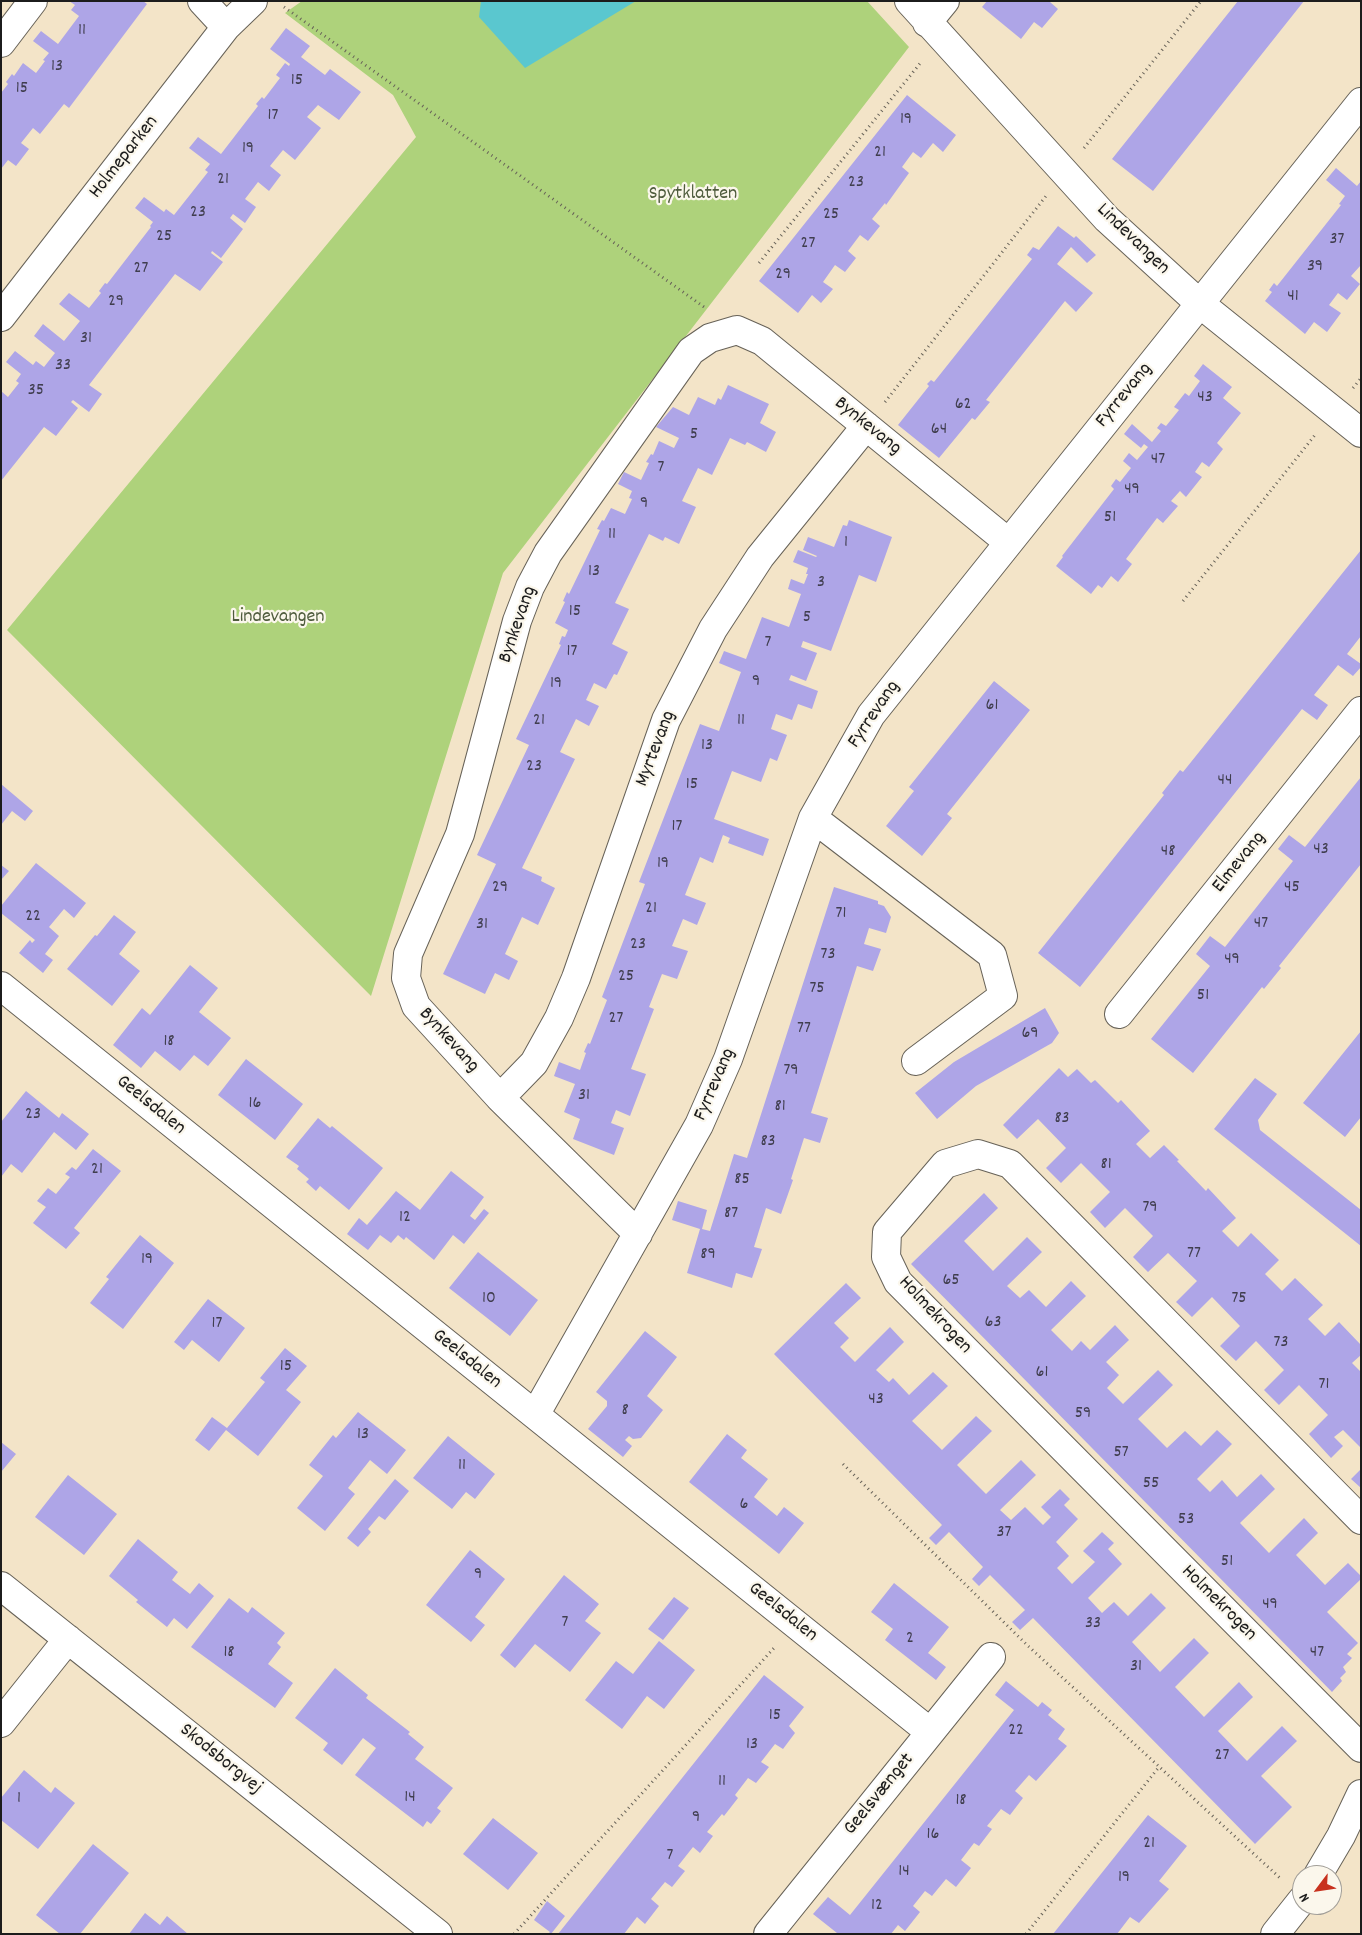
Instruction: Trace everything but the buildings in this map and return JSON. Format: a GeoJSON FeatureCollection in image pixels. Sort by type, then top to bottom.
{"type":"FeatureCollection","features":[{"type":"Feature","properties":{"kind":"street"},"geometry":{"type":"LineString","coordinates":[[1,43],[33,1]]}},
{"type":"Feature","properties":{"kind":"street"},"geometry":{"type":"LineString","coordinates":[[202,1],[226,27]]}},
{"type":"Feature","properties":{"kind":"street","name":"Holmeparken"},"geometry":{"type":"LineString","coordinates":[[1,318],[226,27],[253,1]]}},
{"type":"Feature","properties":{"kind":"street","name":"Lindevangen"},"geometry":{"type":"LineString","coordinates":[[909,1],[1108,219],[1199,303],[1361,433]]}},
{"type":"Feature","properties":{"kind":"street"},"geometry":{"type":"LineString","coordinates":[[934,30],[945,1]]}},
{"type":"Feature","properties":{"kind":"street","name":"Fyrrevang"},"geometry":{"type":"LineString","coordinates":[[535,1415],[699,1125],[728,1059],[813,818],[871,715],[1361,102]]}},
{"type":"Feature","properties":{"kind":"street","name":"Bynkevang"},"geometry":{"type":"LineString","coordinates":[[638,1234],[500,1098],[416,1006],[406,978],[408,954],[460,834],[517,621],[530,587],[548,552],[691,351],[710,338],[737,330],[762,341],[1008,542]]}},
{"type":"Feature","properties":{"kind":"street","name":"Myrtevang"},"geometry":{"type":"LineString","coordinates":[[500,1098],[534,1063],[559,1018],[576,978],[666,720],[713,629],[760,557],[866,426]]}},
{"type":"Feature","properties":{"kind":"street","name":"Elmevang"},"geometry":{"type":"LineString","coordinates":[[1119,1014],[1361,711]]}},
{"type":"Feature","properties":{"kind":"street"},"geometry":{"type":"LineString","coordinates":[[813,818],[992,955],[1003,996],[916,1061]]}},
{"type":"Feature","properties":{"kind":"street","name":"Geelsdalen"},"geometry":{"type":"LineString","coordinates":[[1,986],[930,1732]]}},
{"type":"Feature","properties":{"kind":"street","name":"Holmekrogen"},"geometry":{"type":"LineString","coordinates":[[1361,1520],[1010,1164],[978,1154],[945,1164],[887,1232],[886,1257],[898,1282],[1361,1748]]}},
{"type":"Feature","properties":{"kind":"street","name":"Skodsborgvej"},"geometry":{"type":"LineString","coordinates":[[1,1586],[438,1934]]}},
{"type":"Feature","properties":{"kind":"street"},"geometry":{"type":"LineString","coordinates":[[1,1722],[68,1639]]}},
{"type":"Feature","properties":{"kind":"street","name":"Geelsvænget"},"geometry":{"type":"LineString","coordinates":[[768,1934],[992,1657]]}},
{"type":"Feature","properties":{"kind":"street"},"geometry":{"type":"LineString","coordinates":[[1324,1865],[1341,1836],[1361,1794]]}},
{"type":"Feature","properties":{"kind":"street"},"geometry":{"type":"LineString","coordinates":[[1275,1934],[1292,1913]]}},
{"type":"Feature","properties":{"kind":"path"},"geometry":{"type":"LineString","coordinates":[[866,426],[1064,172],[1201,1]]}},
{"type":"Feature","properties":{"kind":"path"},"geometry":{"type":"LineString","coordinates":[[283,7],[737,330]]}},
{"type":"Feature","properties":{"kind":"path"},"geometry":{"type":"LineString","coordinates":[[759,263],[934,30]]}},
{"type":"Feature","properties":{"kind":"path"},"geometry":{"type":"LineString","coordinates":[[1183,601],[1361,378]]}},
{"type":"Feature","properties":{"kind":"path"},"geometry":{"type":"LineString","coordinates":[[843,1464],[1027,1645],[1281,1878]]}},
{"type":"Feature","properties":{"kind":"path"},"geometry":{"type":"LineString","coordinates":[[514,1934],[796,1624]]}},
{"type":"Feature","properties":{"kind":"path"},"geometry":{"type":"LineString","coordinates":[[1026,1934],[1160,1767]]}},
{"type":"Feature","properties":{"kind":"green space","name":"Lindevangen"},"geometry":{"type":"Polygon","coordinates":[[[302,1],[867,1],[909,47],[503,573],[371,996],[7,630],[416,137],[393,95],[285,13],[302,1]]]}},
{"type":"Feature","properties":{"kind":"water"},"geometry":{"type":"Polygon","coordinates":[[[481,1],[636,1],[525,68],[479,17],[481,1]]]}},
{"type":"Feature","properties":{"kind":"park label","name":"Spytklatten"},"geometry":{"type":"Point","coordinates":[693,195]}}]}
